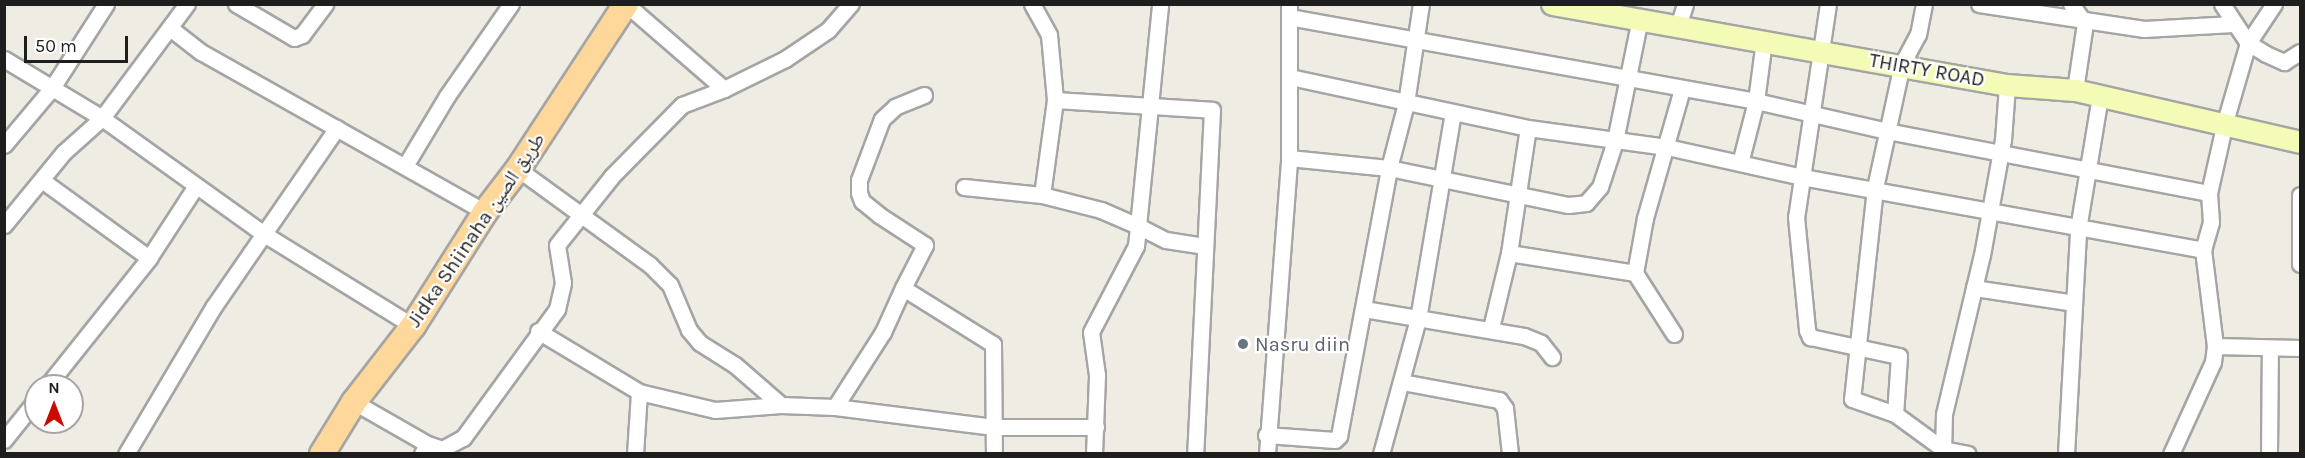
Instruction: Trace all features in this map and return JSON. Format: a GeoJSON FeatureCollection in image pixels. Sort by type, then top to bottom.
{"type":"FeatureCollection","features":[{"type":"Feature","properties":{"kind":"main road","name":"Jidka Shiinaha طريق الصين"},"geometry":{"type":"LineString","coordinates":[[322,453],[354,402],[413,326],[484,212],[518,169],[626,4]]}},
{"type":"Feature","properties":{"kind":"main road","name":"THIRTY ROAD"},"geometry":{"type":"LineString","coordinates":[[1555,5],[1764,40],[1818,52],[1902,64],[2007,85],[2075,90],[2225,122],[2301,142]]}},
{"type":"Feature","properties":{"kind":"street"},"geometry":{"type":"LineString","coordinates":[[4,145],[52,88],[106,4]]}},
{"type":"Feature","properties":{"kind":"street"},"geometry":{"type":"LineString","coordinates":[[4,225],[43,181],[64,152],[102,118],[187,4]]}},
{"type":"Feature","properties":{"kind":"street"},"geometry":{"type":"LineString","coordinates":[[236,4],[294,38],[302,35],[325,4]]}},
{"type":"Feature","properties":{"kind":"street"},"geometry":{"type":"LineString","coordinates":[[405,166],[447,96],[511,4]]}},
{"type":"Feature","properties":{"kind":"street"},"geometry":{"type":"LineString","coordinates":[[626,4],[724,89]]}},
{"type":"Feature","properties":{"kind":"street"},"geometry":{"type":"LineString","coordinates":[[354,402],[424,449],[442,449],[463,438],[538,331],[557,309],[563,283],[557,245],[579,216],[652,133],[682,105],[724,89],[785,59],[828,30],[851,4]]}},
{"type":"Feature","properties":{"kind":"street"},"geometry":{"type":"LineString","coordinates":[[1032,4],[1049,35],[1055,100],[1042,195]]}},
{"type":"Feature","properties":{"kind":"street"},"geometry":{"type":"LineString","coordinates":[[1094,453],[1097,375],[1091,332],[1136,246],[1160,4]]}},
{"type":"Feature","properties":{"kind":"street"},"geometry":{"type":"LineString","coordinates":[[1266,435],[1335,440],[1339,436],[1389,168],[1406,103],[1413,36],[1420,4]]}},
{"type":"Feature","properties":{"kind":"street"},"geometry":{"type":"LineString","coordinates":[[1678,26],[1685,4]]}},
{"type":"Feature","properties":{"kind":"street"},"geometry":{"type":"LineString","coordinates":[[1828,4],[1818,52],[1813,113],[1802,177],[1797,234],[1807,330],[1810,337],[1899,356],[1895,414]]}},
{"type":"Feature","properties":{"kind":"street"},"geometry":{"type":"LineString","coordinates":[[1924,4],[1918,34],[1902,64],[1875,188],[1852,399],[1895,414],[1943,451],[1968,453]]}},
{"type":"Feature","properties":{"kind":"street"},"geometry":{"type":"LineString","coordinates":[[1979,4],[2009,7],[2085,23],[2144,29],[2233,24]]}},
{"type":"Feature","properties":{"kind":"street"},"geometry":{"type":"LineString","coordinates":[[2071,4],[2085,23],[2075,90]]}},
{"type":"Feature","properties":{"kind":"street"},"geometry":{"type":"LineString","coordinates":[[2223,4],[2233,24],[2248,42],[2284,62],[2301,52]]}},
{"type":"Feature","properties":{"kind":"street"},"geometry":{"type":"LineString","coordinates":[[2171,453],[2208,377],[2215,346],[2203,250],[2211,222],[2209,193],[2225,122],[2248,42],[2274,4]]}},
{"type":"Feature","properties":{"kind":"street"},"geometry":{"type":"LineString","coordinates":[[1267,453],[1266,435],[1288,158],[1289,10],[1628,81],[1756,101],[1887,131],[2209,193]]}},
{"type":"Feature","properties":{"kind":"street"},"geometry":{"type":"LineString","coordinates":[[1288,158],[1389,168],[1568,205],[1586,203],[1600,187],[1615,141],[1640,18]]}},
{"type":"Feature","properties":{"kind":"street"},"geometry":{"type":"LineString","coordinates":[[170,28],[201,52],[484,212]]}},
{"type":"Feature","properties":{"kind":"street"},"geometry":{"type":"LineString","coordinates":[[1740,163],[1756,101],[1764,40]]}},
{"type":"Feature","properties":{"kind":"street"},"geometry":{"type":"LineString","coordinates":[[4,59],[102,118],[264,234],[413,326]]}},
{"type":"Feature","properties":{"kind":"street"},"geometry":{"type":"LineString","coordinates":[[1290,77],[1528,128],[1667,147],[1802,177],[1875,188],[1989,213],[2203,250]]}},
{"type":"Feature","properties":{"kind":"street"},"geometry":{"type":"LineString","coordinates":[[1943,451],[1942,433],[1950,385],[1974,288],[2000,153],[2007,85]]}},
{"type":"Feature","properties":{"kind":"street"},"geometry":{"type":"LineString","coordinates":[[1674,334],[1635,273],[1645,218],[1682,89]]}},
{"type":"Feature","properties":{"kind":"street"},"geometry":{"type":"LineString","coordinates":[[835,407],[883,332],[925,245],[862,201],[859,180],[882,119],[895,107],[924,95]]}},
{"type":"Feature","properties":{"kind":"street"},"geometry":{"type":"LineString","coordinates":[[2066,453],[2078,229],[2100,96]]}},
{"type":"Feature","properties":{"kind":"street"},"geometry":{"type":"LineString","coordinates":[[1055,100],[1212,110],[1195,453]]}},
{"type":"Feature","properties":{"kind":"street"},"geometry":{"type":"LineString","coordinates":[[1381,453],[1418,319],[1453,113]]}},
{"type":"Feature","properties":{"kind":"street"},"geometry":{"type":"LineString","coordinates":[[126,453],[213,306],[337,128]]}},
{"type":"Feature","properties":{"kind":"street"},"geometry":{"type":"LineString","coordinates":[[1491,328],[1509,253],[1528,128]]}},
{"type":"Feature","properties":{"kind":"street"},"geometry":{"type":"LineString","coordinates":[[518,169],[579,216],[650,265],[670,285],[689,330],[700,343],[735,365],[781,405]]}},
{"type":"Feature","properties":{"kind":"street"},"geometry":{"type":"LineString","coordinates":[[43,181],[149,258]]}},
{"type":"Feature","properties":{"kind":"street"},"geometry":{"type":"LineString","coordinates":[[57,374],[149,258],[196,186]]}},
{"type":"Feature","properties":{"kind":"street"},"geometry":{"type":"LineString","coordinates":[[964,187],[1042,195],[1101,210],[1166,240],[1204,246]]}},
{"type":"Feature","properties":{"kind":"street"},"geometry":{"type":"LineString","coordinates":[[2301,195],[2301,264]]}},
{"type":"Feature","properties":{"kind":"street"},"geometry":{"type":"LineString","coordinates":[[1509,253],[1635,273]]}},
{"type":"Feature","properties":{"kind":"street"},"geometry":{"type":"LineString","coordinates":[[903,288],[993,344],[994,453]]}},
{"type":"Feature","properties":{"kind":"street"},"geometry":{"type":"LineString","coordinates":[[1974,288],[2074,303]]}},
{"type":"Feature","properties":{"kind":"street"},"geometry":{"type":"LineString","coordinates":[[1364,309],[1418,319],[1491,328],[1541,343],[1552,357]]}},
{"type":"Feature","properties":{"kind":"street"},"geometry":{"type":"LineString","coordinates":[[538,331],[639,392],[715,410],[781,405],[835,407],[994,426],[1096,427]]}},
{"type":"Feature","properties":{"kind":"street"},"geometry":{"type":"LineString","coordinates":[[2215,346],[2301,348]]}},
{"type":"Feature","properties":{"kind":"street"},"geometry":{"type":"LineString","coordinates":[[2270,348],[2270,453]]}},
{"type":"Feature","properties":{"kind":"street"},"geometry":{"type":"LineString","coordinates":[[1402,382],[1499,400],[1505,408],[1510,453]]}},
{"type":"Feature","properties":{"kind":"street"},"geometry":{"type":"LineString","coordinates":[[635,453],[639,392]]}},
{"type":"Feature","properties":{"kind":"street"},"geometry":{"type":"LineString","coordinates":[[4,440],[24,415]]}},
{"type":"Feature","properties":{"kind":"place","name":"Nasru diin"},"geometry":{"type":"Point","coordinates":[1243,344]}}]}
